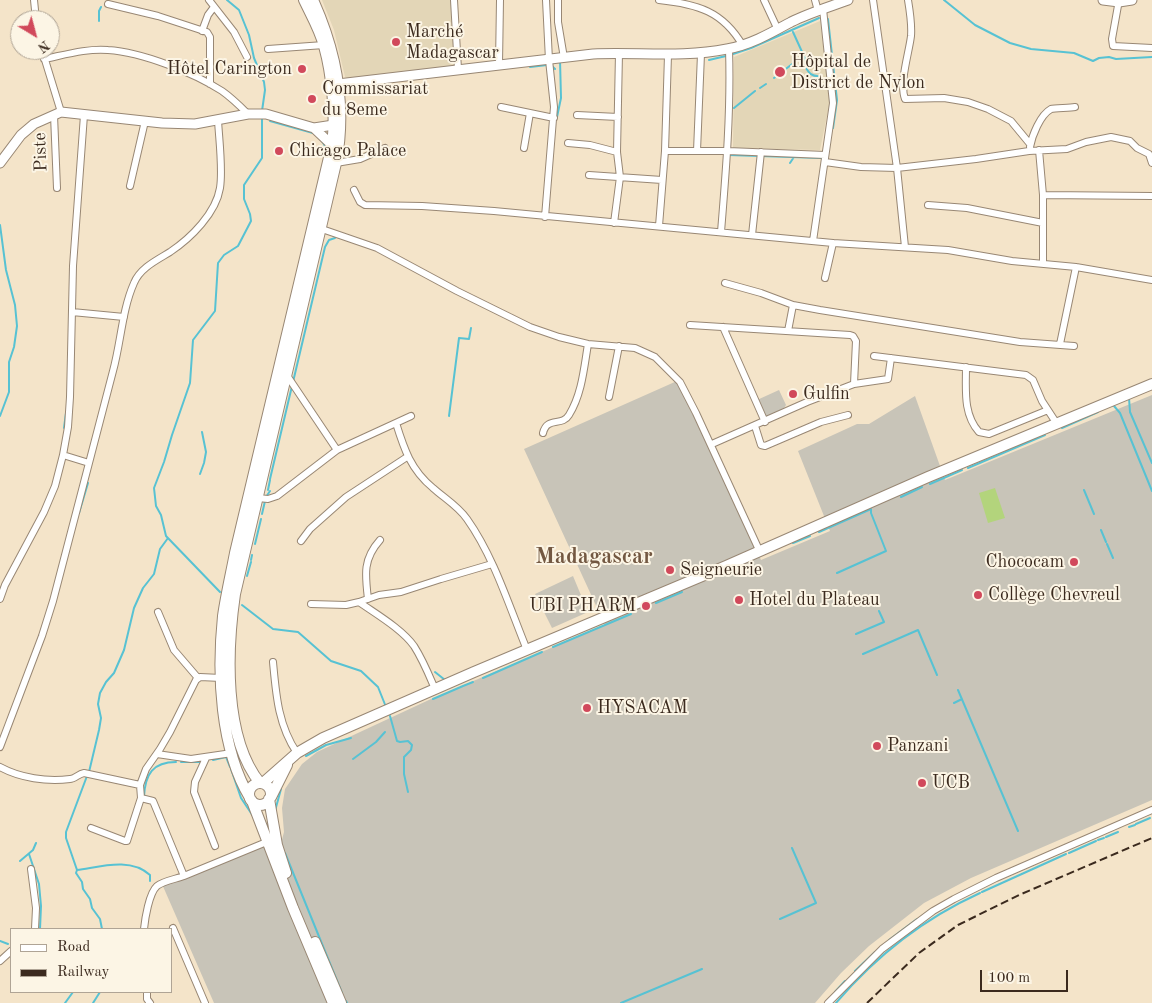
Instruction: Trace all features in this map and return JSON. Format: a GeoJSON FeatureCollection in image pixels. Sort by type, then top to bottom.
{"type":"FeatureCollection","features":[{"type":"Feature","properties":{"kind":"main road"},"geometry":{"type":"LineString","coordinates":[[304,0],[324,45],[338,124]]}},
{"type":"Feature","properties":{"kind":"main road"},"geometry":{"type":"LineString","coordinates":[[296,907],[277,845],[270,799],[271,791],[262,783],[245,760],[232,732],[221,678],[223,617],[235,552],[317,228],[336,163],[338,84],[326,32],[313,0]]}},
{"type":"Feature","properties":{"kind":"main road"},"geometry":{"type":"LineString","coordinates":[[336,146],[235,594],[231,619],[231,686],[232,753],[239,777],[251,800],[337,1001]]}},
{"type":"Feature","properties":{"kind":"main road"},"geometry":{"type":"LineString","coordinates":[[251,800],[251,788],[262,783],[293,756],[323,738],[760,552],[928,477],[1053,418],[1152,384]]}},
{"type":"Feature","properties":{"kind":"main road"},"geometry":{"type":"LineString","coordinates":[[251,800],[261,804],[270,799],[293,756]]}},
{"type":"Feature","properties":{"kind":"street"},"geometry":{"type":"LineString","coordinates":[[209,0],[234,32],[248,57]]}},
{"type":"Feature","properties":{"kind":"street"},"geometry":{"type":"LineString","coordinates":[[454,0],[458,69]]}},
{"type":"Feature","properties":{"kind":"street"},"geometry":{"type":"LineString","coordinates":[[499,64],[500,0]]}},
{"type":"Feature","properties":{"kind":"street"},"geometry":{"type":"LineString","coordinates":[[546,0],[558,58]]}},
{"type":"Feature","properties":{"kind":"street"},"geometry":{"type":"LineString","coordinates":[[546,217],[558,58],[558,0]]}},
{"type":"Feature","properties":{"kind":"street"},"geometry":{"type":"LineString","coordinates":[[659,0],[698,7],[714,14],[727,24],[742,46]]}},
{"type":"Feature","properties":{"kind":"street"},"geometry":{"type":"LineString","coordinates":[[764,0],[778,30]]}},
{"type":"Feature","properties":{"kind":"street"},"geometry":{"type":"LineString","coordinates":[[813,241],[833,94],[820,10],[815,0]]}},
{"type":"Feature","properties":{"kind":"street"},"geometry":{"type":"LineString","coordinates":[[338,84],[558,58],[619,53],[701,54],[742,46],[792,22],[848,0]]}},
{"type":"Feature","properties":{"kind":"street"},"geometry":{"type":"LineString","coordinates":[[874,0],[897,168],[905,247]]}},
{"type":"Feature","properties":{"kind":"street"},"geometry":{"type":"LineString","coordinates":[[908,0],[911,27],[904,83],[904,99],[944,98],[968,102],[988,109],[1011,121],[1030,148]]}},
{"type":"Feature","properties":{"kind":"street"},"geometry":{"type":"LineString","coordinates":[[1103,0],[1132,0]]}},
{"type":"Feature","properties":{"kind":"street"},"geometry":{"type":"LineString","coordinates":[[1119,1],[1112,39],[1113,46],[1152,48]]}},
{"type":"Feature","properties":{"kind":"street"},"geometry":{"type":"LineString","coordinates":[[108,4],[158,16],[208,32],[210,36],[210,84]]}},
{"type":"Feature","properties":{"kind":"street"},"geometry":{"type":"LineString","coordinates":[[202,30],[208,15],[214,7]]}},
{"type":"Feature","properties":{"kind":"street"},"geometry":{"type":"LineString","coordinates":[[268,49],[324,45]]}},
{"type":"Feature","properties":{"kind":"street"},"geometry":{"type":"LineString","coordinates":[[721,232],[728,151],[729,49]]}},
{"type":"Feature","properties":{"kind":"street"},"geometry":{"type":"LineString","coordinates":[[60,56],[100,50],[126,52],[167,65],[210,84],[257,114],[314,128],[338,124]]}},
{"type":"Feature","properties":{"kind":"street"},"geometry":{"type":"LineString","coordinates":[[614,222],[620,177],[617,152],[619,53]]}},
{"type":"Feature","properties":{"kind":"street"},"geometry":{"type":"LineString","coordinates":[[697,151],[701,54]]}},
{"type":"Feature","properties":{"kind":"street"},"geometry":{"type":"LineString","coordinates":[[659,226],[665,151],[668,55]]}},
{"type":"Feature","properties":{"kind":"street","name":"Piste"},"geometry":{"type":"LineString","coordinates":[[44,60],[58,114],[57,188]]}},
{"type":"Feature","properties":{"kind":"street"},"geometry":{"type":"LineString","coordinates":[[501,107],[554,118]]}},
{"type":"Feature","properties":{"kind":"street"},"geometry":{"type":"LineString","coordinates":[[1030,148],[1036,129],[1050,110],[1054,108],[1075,107]]}},
{"type":"Feature","properties":{"kind":"street"},"geometry":{"type":"LineString","coordinates":[[524,148],[530,113]]}},
{"type":"Feature","properties":{"kind":"street"},"geometry":{"type":"LineString","coordinates":[[1,162],[22,135],[34,124],[58,114],[195,124],[257,114]]}},
{"type":"Feature","properties":{"kind":"street"},"geometry":{"type":"LineString","coordinates":[[0,599],[5,585],[44,512],[63,455],[68,427],[73,266],[84,115]]}},
{"type":"Feature","properties":{"kind":"street"},"geometry":{"type":"LineString","coordinates":[[577,115],[618,117]]}},
{"type":"Feature","properties":{"kind":"street"},"geometry":{"type":"LineString","coordinates":[[0,746],[42,636],[89,464],[134,282],[146,267],[190,237],[200,226],[216,200],[221,183],[218,120]]}},
{"type":"Feature","properties":{"kind":"street"},"geometry":{"type":"LineString","coordinates":[[130,186],[145,121]]}},
{"type":"Feature","properties":{"kind":"street"},"geometry":{"type":"LineString","coordinates":[[314,128],[336,146]]}},
{"type":"Feature","properties":{"kind":"street"},"geometry":{"type":"LineString","coordinates":[[825,162],[861,167],[897,168],[976,159],[1030,148],[1039,150],[1068,149],[1106,137],[1130,141],[1137,148],[1149,154],[1152,163]]}},
{"type":"Feature","properties":{"kind":"street"},"geometry":{"type":"LineString","coordinates":[[568,143],[590,145],[617,152]]}},
{"type":"Feature","properties":{"kind":"street"},"geometry":{"type":"LineString","coordinates":[[336,163],[360,159],[385,148]]}},
{"type":"Feature","properties":{"kind":"street"},"geometry":{"type":"LineString","coordinates":[[1039,150],[1043,195],[1044,264]]}},
{"type":"Feature","properties":{"kind":"street"},"geometry":{"type":"LineString","coordinates":[[665,151],[728,151],[825,155]]}},
{"type":"Feature","properties":{"kind":"street"},"geometry":{"type":"LineString","coordinates":[[752,235],[761,152]]}},
{"type":"Feature","properties":{"kind":"street"},"geometry":{"type":"LineString","coordinates":[[589,175],[662,180]]}},
{"type":"Feature","properties":{"kind":"street"},"geometry":{"type":"LineString","coordinates":[[354,190],[360,202],[365,206],[422,206],[494,211],[833,243],[948,250],[1076,267],[1152,280]]}},
{"type":"Feature","properties":{"kind":"street"},"geometry":{"type":"LineString","coordinates":[[1043,195],[1152,196]]}},
{"type":"Feature","properties":{"kind":"street"},"geometry":{"type":"LineString","coordinates":[[928,205],[967,208],[1043,223]]}},
{"type":"Feature","properties":{"kind":"street"},"geometry":{"type":"LineString","coordinates":[[317,228],[377,248],[457,292],[530,327],[588,344],[619,346],[645,352],[655,357],[680,382],[712,444],[760,552]]}},
{"type":"Feature","properties":{"kind":"street"},"geometry":{"type":"LineString","coordinates":[[825,278],[833,243]]}},
{"type":"Feature","properties":{"kind":"street"},"geometry":{"type":"LineString","coordinates":[[1060,344],[1076,267]]}},
{"type":"Feature","properties":{"kind":"street"},"geometry":{"type":"LineString","coordinates":[[725,283],[775,297],[792,305],[1020,342],[1074,346]]}},
{"type":"Feature","properties":{"kind":"street"},"geometry":{"type":"LineString","coordinates":[[788,330],[792,305]]}},
{"type":"Feature","properties":{"kind":"street"},"geometry":{"type":"LineString","coordinates":[[72,312],[124,317]]}},
{"type":"Feature","properties":{"kind":"street"},"geometry":{"type":"LineString","coordinates":[[690,325],[788,330],[853,336],[856,341],[854,384]]}},
{"type":"Feature","properties":{"kind":"street"},"geometry":{"type":"LineString","coordinates":[[723,327],[765,422]]}},
{"type":"Feature","properties":{"kind":"street"},"geometry":{"type":"LineString","coordinates":[[542,433],[547,424],[565,420],[569,416],[581,386],[588,344]]}},
{"type":"Feature","properties":{"kind":"street"},"geometry":{"type":"LineString","coordinates":[[609,397],[619,346]]}},
{"type":"Feature","properties":{"kind":"street"},"geometry":{"type":"LineString","coordinates":[[874,356],[966,367],[1030,377],[1053,418],[989,434],[979,432],[972,422],[966,406],[966,367]]}},
{"type":"Feature","properties":{"kind":"street"},"geometry":{"type":"LineString","coordinates":[[712,444],[807,402],[854,384],[889,379],[891,358]]}},
{"type":"Feature","properties":{"kind":"street"},"geometry":{"type":"LineString","coordinates":[[286,374],[337,450]]}},
{"type":"Feature","properties":{"kind":"street"},"geometry":{"type":"LineString","coordinates":[[755,426],[761,445],[765,446],[821,422],[848,415]]}},
{"type":"Feature","properties":{"kind":"street"},"geometry":{"type":"LineString","coordinates":[[258,498],[268,499],[277,496],[337,450],[411,416]]}},
{"type":"Feature","properties":{"kind":"street"},"geometry":{"type":"LineString","coordinates":[[396,423],[407,457],[422,479],[458,508],[466,518],[492,564],[527,650]]}},
{"type":"Feature","properties":{"kind":"street"},"geometry":{"type":"LineString","coordinates":[[63,455],[89,464]]}},
{"type":"Feature","properties":{"kind":"street"},"geometry":{"type":"LineString","coordinates":[[301,541],[304,535],[346,496],[407,457]]}},
{"type":"Feature","properties":{"kind":"street"},"geometry":{"type":"LineString","coordinates":[[368,599],[367,562],[372,550],[380,540]]}},
{"type":"Feature","properties":{"kind":"street"},"geometry":{"type":"LineString","coordinates":[[311,604],[346,605],[401,592],[492,564]]}},
{"type":"Feature","properties":{"kind":"street"},"geometry":{"type":"LineString","coordinates":[[359,602],[405,636],[414,646],[435,690]]}},
{"type":"Feature","properties":{"kind":"street"},"geometry":{"type":"LineString","coordinates":[[158,612],[174,650],[198,678],[221,678]]}},
{"type":"Feature","properties":{"kind":"street"},"geometry":{"type":"LineString","coordinates":[[274,662],[277,704],[293,756]]}},
{"type":"Feature","properties":{"kind":"street"},"geometry":{"type":"LineString","coordinates":[[92,828],[126,841],[141,798],[140,785],[146,769],[157,754],[198,678]]}},
{"type":"Feature","properties":{"kind":"street"},"geometry":{"type":"LineString","coordinates":[[157,754],[185,759],[206,758],[232,753]]}},
{"type":"Feature","properties":{"kind":"street"},"geometry":{"type":"LineString","coordinates":[[206,758],[195,782],[194,792],[215,846]]}},
{"type":"Feature","properties":{"kind":"street"},"geometry":{"type":"LineString","coordinates":[[0,767],[20,776],[40,779],[72,779],[84,773],[140,785]]}},
{"type":"Feature","properties":{"kind":"street"},"geometry":{"type":"LineString","coordinates":[[141,798],[151,799],[154,803],[184,876]]}},
{"type":"Feature","properties":{"kind":"street"},"geometry":{"type":"LineString","coordinates":[[828,1003],[882,949],[933,911],[996,878],[1152,810]]}},
{"type":"Feature","properties":{"kind":"street"},"geometry":{"type":"LineString","coordinates":[[144,928],[145,918],[155,888],[269,842]]}},
{"type":"Feature","properties":{"kind":"street"},"geometry":{"type":"LineString","coordinates":[[31,868],[36,908],[35,928]]}},
{"type":"Feature","properties":{"kind":"street"},"geometry":{"type":"LineString","coordinates":[[173,928],[205,1003]]}},
{"type":"Feature","properties":{"kind":"street"},"geometry":{"type":"LineString","coordinates":[[0,961],[10,952]]}},
{"type":"Feature","properties":{"kind":"shaded area","name":"Marché Madagascar"},"geometry":{"type":"Polygon","coordinates":[[[322,0],[452,0],[456,66],[349,79],[345,77],[334,30],[322,0]]]}},
{"type":"Feature","properties":{"kind":"shaded area","name":"Hôpital de District de Nylon"},"geometry":{"type":"Polygon","coordinates":[[[820,21],[830,101],[820,150],[733,148],[734,57],[820,21]]]}},
{"type":"Feature","properties":{"kind":"shaded area"},"geometry":{"type":"Polygon","coordinates":[[[677,381],[713,451],[761,560],[830,531],[798,451],[857,424],[869,424],[915,396],[945,480],[1152,395],[1152,800],[971,878],[924,903],[869,946],[841,973],[815,1003],[214,1003],[162,884],[266,841],[279,851],[284,832],[282,808],[285,789],[302,764],[317,752],[431,699],[605,625],[524,449],[677,381]]]}},
{"type":"Feature","properties":{"kind":"shaded area"},"geometry":{"type":"Polygon","coordinates":[[[779,390],[786,405],[781,413],[767,421],[757,400],[779,390]]]}},
{"type":"Feature","properties":{"kind":"shaded area"},"geometry":{"type":"Polygon","coordinates":[[[573,576],[588,612],[552,628],[535,594],[573,576]]]}},
{"type":"Feature","properties":{"kind":"green space"},"geometry":{"type":"Polygon","coordinates":[[[995,488],[1005,518],[988,523],[979,493],[995,488]]]}},
{"type":"Feature","properties":{"kind":"waterway"},"geometry":{"type":"LineString","coordinates":[[227,0],[239,10],[249,35],[254,58],[264,82],[265,90],[262,111]]}},
{"type":"Feature","properties":{"kind":"waterway"},"geometry":{"type":"LineString","coordinates":[[555,0],[555,8]]}},
{"type":"Feature","properties":{"kind":"waterway"},"geometry":{"type":"LineString","coordinates":[[944,0],[975,25],[1010,43],[1031,49],[1074,53],[1093,61],[1109,57],[1116,59],[1152,57]]}},
{"type":"Feature","properties":{"kind":"waterway"},"geometry":{"type":"LineString","coordinates":[[99,21],[101,7]]}},
{"type":"Feature","properties":{"kind":"waterway"},"geometry":{"type":"LineString","coordinates":[[733,54],[819,18]]}},
{"type":"Feature","properties":{"kind":"waterway"},"geometry":{"type":"LineString","coordinates":[[828,19],[837,100],[833,128]]}},
{"type":"Feature","properties":{"kind":"waterway"},"geometry":{"type":"LineString","coordinates":[[774,78],[803,54],[793,32]]}},
{"type":"Feature","properties":{"kind":"waterway"},"geometry":{"type":"LineString","coordinates":[[803,55],[805,58],[804,65],[809,72],[815,76],[821,76]]}},
{"type":"Feature","properties":{"kind":"waterway"},"geometry":{"type":"LineString","coordinates":[[709,60],[726,56]]}},
{"type":"Feature","properties":{"kind":"waterway"},"geometry":{"type":"LineString","coordinates":[[557,117],[561,98],[560,60]]}},
{"type":"Feature","properties":{"kind":"waterway"},"geometry":{"type":"LineString","coordinates":[[530,67],[547,65]]}},
{"type":"Feature","properties":{"kind":"waterway"},"geometry":{"type":"LineString","coordinates":[[551,65],[555,69]]}},
{"type":"Feature","properties":{"kind":"waterway"},"geometry":{"type":"LineString","coordinates":[[760,88],[766,84]]}},
{"type":"Feature","properties":{"kind":"waterway"},"geometry":{"type":"LineString","coordinates":[[734,108],[755,91]]}},
{"type":"Feature","properties":{"kind":"waterway"},"geometry":{"type":"LineString","coordinates":[[220,592],[166,536],[161,515],[156,506],[154,488],[190,383],[193,340],[215,311],[218,263],[224,255],[238,246],[251,221],[244,199],[244,185],[262,158],[262,118]]}},
{"type":"Feature","properties":{"kind":"waterway"},"geometry":{"type":"LineString","coordinates":[[270,121],[313,133]]}},
{"type":"Feature","properties":{"kind":"waterway"},"geometry":{"type":"LineString","coordinates":[[322,141],[325,146],[325,153]]}},
{"type":"Feature","properties":{"kind":"waterway"},"geometry":{"type":"LineString","coordinates":[[729,155],[822,158]]}},
{"type":"Feature","properties":{"kind":"waterway"},"geometry":{"type":"LineString","coordinates":[[790,163],[794,157]]}},
{"type":"Feature","properties":{"kind":"waterway"},"geometry":{"type":"LineString","coordinates":[[0,225],[6,270],[15,305],[17,326],[14,347],[9,362],[9,392],[0,416]]}},
{"type":"Feature","properties":{"kind":"waterway"},"geometry":{"type":"LineString","coordinates":[[293,382],[325,247],[329,240],[335,238]]}},
{"type":"Feature","properties":{"kind":"waterway"},"geometry":{"type":"LineString","coordinates":[[449,416],[459,338],[469,339],[471,328]]}},
{"type":"Feature","properties":{"kind":"waterway"},"geometry":{"type":"LineString","coordinates":[[270,479],[292,386]]}},
{"type":"Feature","properties":{"kind":"waterway"},"geometry":{"type":"LineString","coordinates":[[1129,398],[1130,412],[1152,463]]}},
{"type":"Feature","properties":{"kind":"waterway"},"geometry":{"type":"LineString","coordinates":[[1114,406],[1120,413],[1152,491]]}},
{"type":"Feature","properties":{"kind":"waterway"},"geometry":{"type":"LineString","coordinates":[[1062,428],[1098,412]]}},
{"type":"Feature","properties":{"kind":"waterway"},"geometry":{"type":"LineString","coordinates":[[64,428],[66,413]]}},
{"type":"Feature","properties":{"kind":"waterway"},"geometry":{"type":"LineString","coordinates":[[200,474],[206,452],[202,432]]}},
{"type":"Feature","properties":{"kind":"waterway"},"geometry":{"type":"LineString","coordinates":[[968,468],[1045,435]]}},
{"type":"Feature","properties":{"kind":"waterway"},"geometry":{"type":"LineString","coordinates":[[930,484],[962,470]]}},
{"type":"Feature","properties":{"kind":"waterway"},"geometry":{"type":"LineString","coordinates":[[268,490],[270,480]]}},
{"type":"Feature","properties":{"kind":"waterway"},"geometry":{"type":"LineString","coordinates":[[79,513],[88,483]]}},
{"type":"Feature","properties":{"kind":"waterway"},"geometry":{"type":"LineString","coordinates":[[901,497],[922,487]]}},
{"type":"Feature","properties":{"kind":"waterway"},"geometry":{"type":"LineString","coordinates":[[1084,490],[1094,514]]}},
{"type":"Feature","properties":{"kind":"waterway"},"geometry":{"type":"LineString","coordinates":[[266,497],[270,491]]}},
{"type":"Feature","properties":{"kind":"waterway"},"geometry":{"type":"LineString","coordinates":[[262,514],[265,501]]}},
{"type":"Feature","properties":{"kind":"waterway"},"geometry":{"type":"LineString","coordinates":[[819,532],[871,509],[886,551],[837,573]]}},
{"type":"Feature","properties":{"kind":"waterway"},"geometry":{"type":"LineString","coordinates":[[255,544],[261,519]]}},
{"type":"Feature","properties":{"kind":"waterway"},"geometry":{"type":"LineString","coordinates":[[1101,530],[1106,542]]}},
{"type":"Feature","properties":{"kind":"waterway"},"geometry":{"type":"LineString","coordinates":[[793,543],[810,536]]}},
{"type":"Feature","properties":{"kind":"waterway"},"geometry":{"type":"LineString","coordinates":[[89,772],[101,718],[98,704],[100,693],[114,673],[124,650],[134,608],[143,588],[154,574],[160,549],[168,538]]}},
{"type":"Feature","properties":{"kind":"waterway"},"geometry":{"type":"LineString","coordinates":[[1107,544],[1113,558]]}},
{"type":"Feature","properties":{"kind":"waterway"},"geometry":{"type":"LineString","coordinates":[[251,560],[252,555]]}},
{"type":"Feature","properties":{"kind":"waterway"},"geometry":{"type":"LineString","coordinates":[[247,576],[251,562]]}},
{"type":"Feature","properties":{"kind":"waterway"},"geometry":{"type":"LineString","coordinates":[[656,603],[682,592]]}},
{"type":"Feature","properties":{"kind":"waterway"},"geometry":{"type":"LineString","coordinates":[[242,605],[273,629],[298,632],[331,661],[361,671],[378,687],[386,707]]}},
{"type":"Feature","properties":{"kind":"waterway"},"geometry":{"type":"LineString","coordinates":[[856,634],[884,622],[879,611]]}},
{"type":"Feature","properties":{"kind":"waterway"},"geometry":{"type":"LineString","coordinates":[[553,647],[631,614]]}},
{"type":"Feature","properties":{"kind":"waterway"},"geometry":{"type":"LineString","coordinates":[[863,654],[918,630],[937,675]]}},
{"type":"Feature","properties":{"kind":"waterway"},"geometry":{"type":"LineString","coordinates":[[483,678],[542,652]]}},
{"type":"Feature","properties":{"kind":"waterway"},"geometry":{"type":"LineString","coordinates":[[435,672],[445,680]]}},
{"type":"Feature","properties":{"kind":"waterway"},"geometry":{"type":"LineString","coordinates":[[463,686],[473,682]]}},
{"type":"Feature","properties":{"kind":"waterway"},"geometry":{"type":"LineString","coordinates":[[433,699],[463,686]]}},
{"type":"Feature","properties":{"kind":"waterway"},"geometry":{"type":"LineString","coordinates":[[958,690],[1018,831]]}},
{"type":"Feature","properties":{"kind":"waterway"},"geometry":{"type":"LineString","coordinates":[[954,703],[962,699]]}},
{"type":"Feature","properties":{"kind":"waterway"},"geometry":{"type":"LineString","coordinates":[[390,716],[397,741],[408,741],[412,745],[411,750],[404,757],[404,774],[408,792]]}},
{"type":"Feature","properties":{"kind":"waterway"},"geometry":{"type":"LineString","coordinates":[[353,759],[376,742],[385,732]]}},
{"type":"Feature","properties":{"kind":"waterway"},"geometry":{"type":"LineString","coordinates":[[306,756],[326,745],[351,738]]}},
{"type":"Feature","properties":{"kind":"waterway"},"geometry":{"type":"LineString","coordinates":[[213,760],[226,757],[230,767]]}},
{"type":"Feature","properties":{"kind":"waterway"},"geometry":{"type":"LineString","coordinates":[[144,797],[146,782],[152,771],[161,764],[176,762]]}},
{"type":"Feature","properties":{"kind":"waterway"},"geometry":{"type":"LineString","coordinates":[[181,762],[202,762]]}},
{"type":"Feature","properties":{"kind":"waterway"},"geometry":{"type":"LineString","coordinates":[[231,769],[241,798],[253,816]]}},
{"type":"Feature","properties":{"kind":"waterway"},"geometry":{"type":"LineString","coordinates":[[87,776],[66,832],[66,838],[77,870],[76,873],[90,899],[92,908],[100,919],[102,928]]}},
{"type":"Feature","properties":{"kind":"waterway"},"geometry":{"type":"LineString","coordinates":[[275,811],[281,789]]}},
{"type":"Feature","properties":{"kind":"waterway"},"geometry":{"type":"LineString","coordinates":[[1136,824],[1150,818]]}},
{"type":"Feature","properties":{"kind":"waterway"},"geometry":{"type":"LineString","coordinates":[[1129,827],[1135,825]]}},
{"type":"Feature","properties":{"kind":"waterway"},"geometry":{"type":"LineString","coordinates":[[1106,837],[1118,832]]}},
{"type":"Feature","properties":{"kind":"waterway"},"geometry":{"type":"LineString","coordinates":[[1098,840],[1104,838]]}},
{"type":"Feature","properties":{"kind":"waterway"},"geometry":{"type":"LineString","coordinates":[[1069,853],[1096,841]]}},
{"type":"Feature","properties":{"kind":"waterway"},"geometry":{"type":"LineString","coordinates":[[20,861],[33,850],[36,843]]}},
{"type":"Feature","properties":{"kind":"waterway"},"geometry":{"type":"LineString","coordinates":[[780,919],[816,903],[792,848]]}},
{"type":"Feature","properties":{"kind":"waterway"},"geometry":{"type":"LineString","coordinates":[[285,853],[342,993]]}},
{"type":"Feature","properties":{"kind":"waterway"},"geometry":{"type":"LineString","coordinates":[[29,854],[39,884],[40,928]]}},
{"type":"Feature","properties":{"kind":"waterway"},"geometry":{"type":"LineString","coordinates":[[982,892],[1066,854]]}},
{"type":"Feature","properties":{"kind":"waterway"},"geometry":{"type":"LineString","coordinates":[[77,870],[115,865],[133,866],[142,869],[150,875],[150,881]]}},
{"type":"Feature","properties":{"kind":"waterway"},"geometry":{"type":"LineString","coordinates":[[836,1003],[867,970],[902,940],[940,914],[980,893]]}},
{"type":"Feature","properties":{"kind":"waterway"},"geometry":{"type":"LineString","coordinates":[[889,940],[917,919]]}},
{"type":"Feature","properties":{"kind":"waterway"},"geometry":{"type":"LineString","coordinates":[[0,941],[8,944]]}},
{"type":"Feature","properties":{"kind":"waterway"},"geometry":{"type":"LineString","coordinates":[[855,971],[875,952]]}},
{"type":"Feature","properties":{"kind":"waterway"},"geometry":{"type":"LineString","coordinates":[[621,1003],[702,969]]}},
{"type":"Feature","properties":{"kind":"waterway"},"geometry":{"type":"LineString","coordinates":[[835,992],[845,981]]}},
{"type":"Feature","properties":{"kind":"waterway"},"geometry":{"type":"LineString","coordinates":[[65,1003],[72,993]]}},
{"type":"Feature","properties":{"kind":"waterway"},"geometry":{"type":"LineString","coordinates":[[93,1003],[99,993]]}},
{"type":"Feature","properties":{"kind":"railway"},"geometry":{"type":"LineString","coordinates":[[867,1003],[919,953],[958,925],[1019,895],[1152,838]]}},
{"type":"Feature","properties":{"kind":"place","name":"Marché Madagascar"},"geometry":{"type":"Point","coordinates":[396,42]}},
{"type":"Feature","properties":{"kind":"place","name":"Hôtel Carington"},"geometry":{"type":"Point","coordinates":[302,69]}},
{"type":"Feature","properties":{"kind":"place","name":"Hôpital de District de Nylon"},"geometry":{"type":"Point","coordinates":[780,72]}},
{"type":"Feature","properties":{"kind":"place","name":"Commissariat du 8eme"},"geometry":{"type":"Point","coordinates":[312,99]}},
{"type":"Feature","properties":{"kind":"place","name":"Chicago Palace"},"geometry":{"type":"Point","coordinates":[279,151]}},
{"type":"Feature","properties":{"kind":"place","name":"Gulfin"},"geometry":{"type":"Point","coordinates":[793,394]}},
{"type":"Feature","properties":{"kind":"place","name":"Chococam"},"geometry":{"type":"Point","coordinates":[1074,562]}},
{"type":"Feature","properties":{"kind":"place","name":"Seigneurie"},"geometry":{"type":"Point","coordinates":[670,570]}},
{"type":"Feature","properties":{"kind":"place","name":"Collège Chevreul"},"geometry":{"type":"Point","coordinates":[978,595]}},
{"type":"Feature","properties":{"kind":"place","name":"Hotel du Plateau"},"geometry":{"type":"Point","coordinates":[739,600]}},
{"type":"Feature","properties":{"kind":"place","name":"UBI PHARM"},"geometry":{"type":"Point","coordinates":[646,606]}},
{"type":"Feature","properties":{"kind":"place","name":"HYSACAM"},"geometry":{"type":"Point","coordinates":[587,708]}},
{"type":"Feature","properties":{"kind":"place","name":"Panzani"},"geometry":{"type":"Point","coordinates":[877,746]}},
{"type":"Feature","properties":{"kind":"place","name":"UCB"},"geometry":{"type":"Point","coordinates":[922,783]}},
{"type":"Feature","properties":{"kind":"district","name":"Madagascar"},"geometry":{"type":"Point","coordinates":[594,557]}}]}
